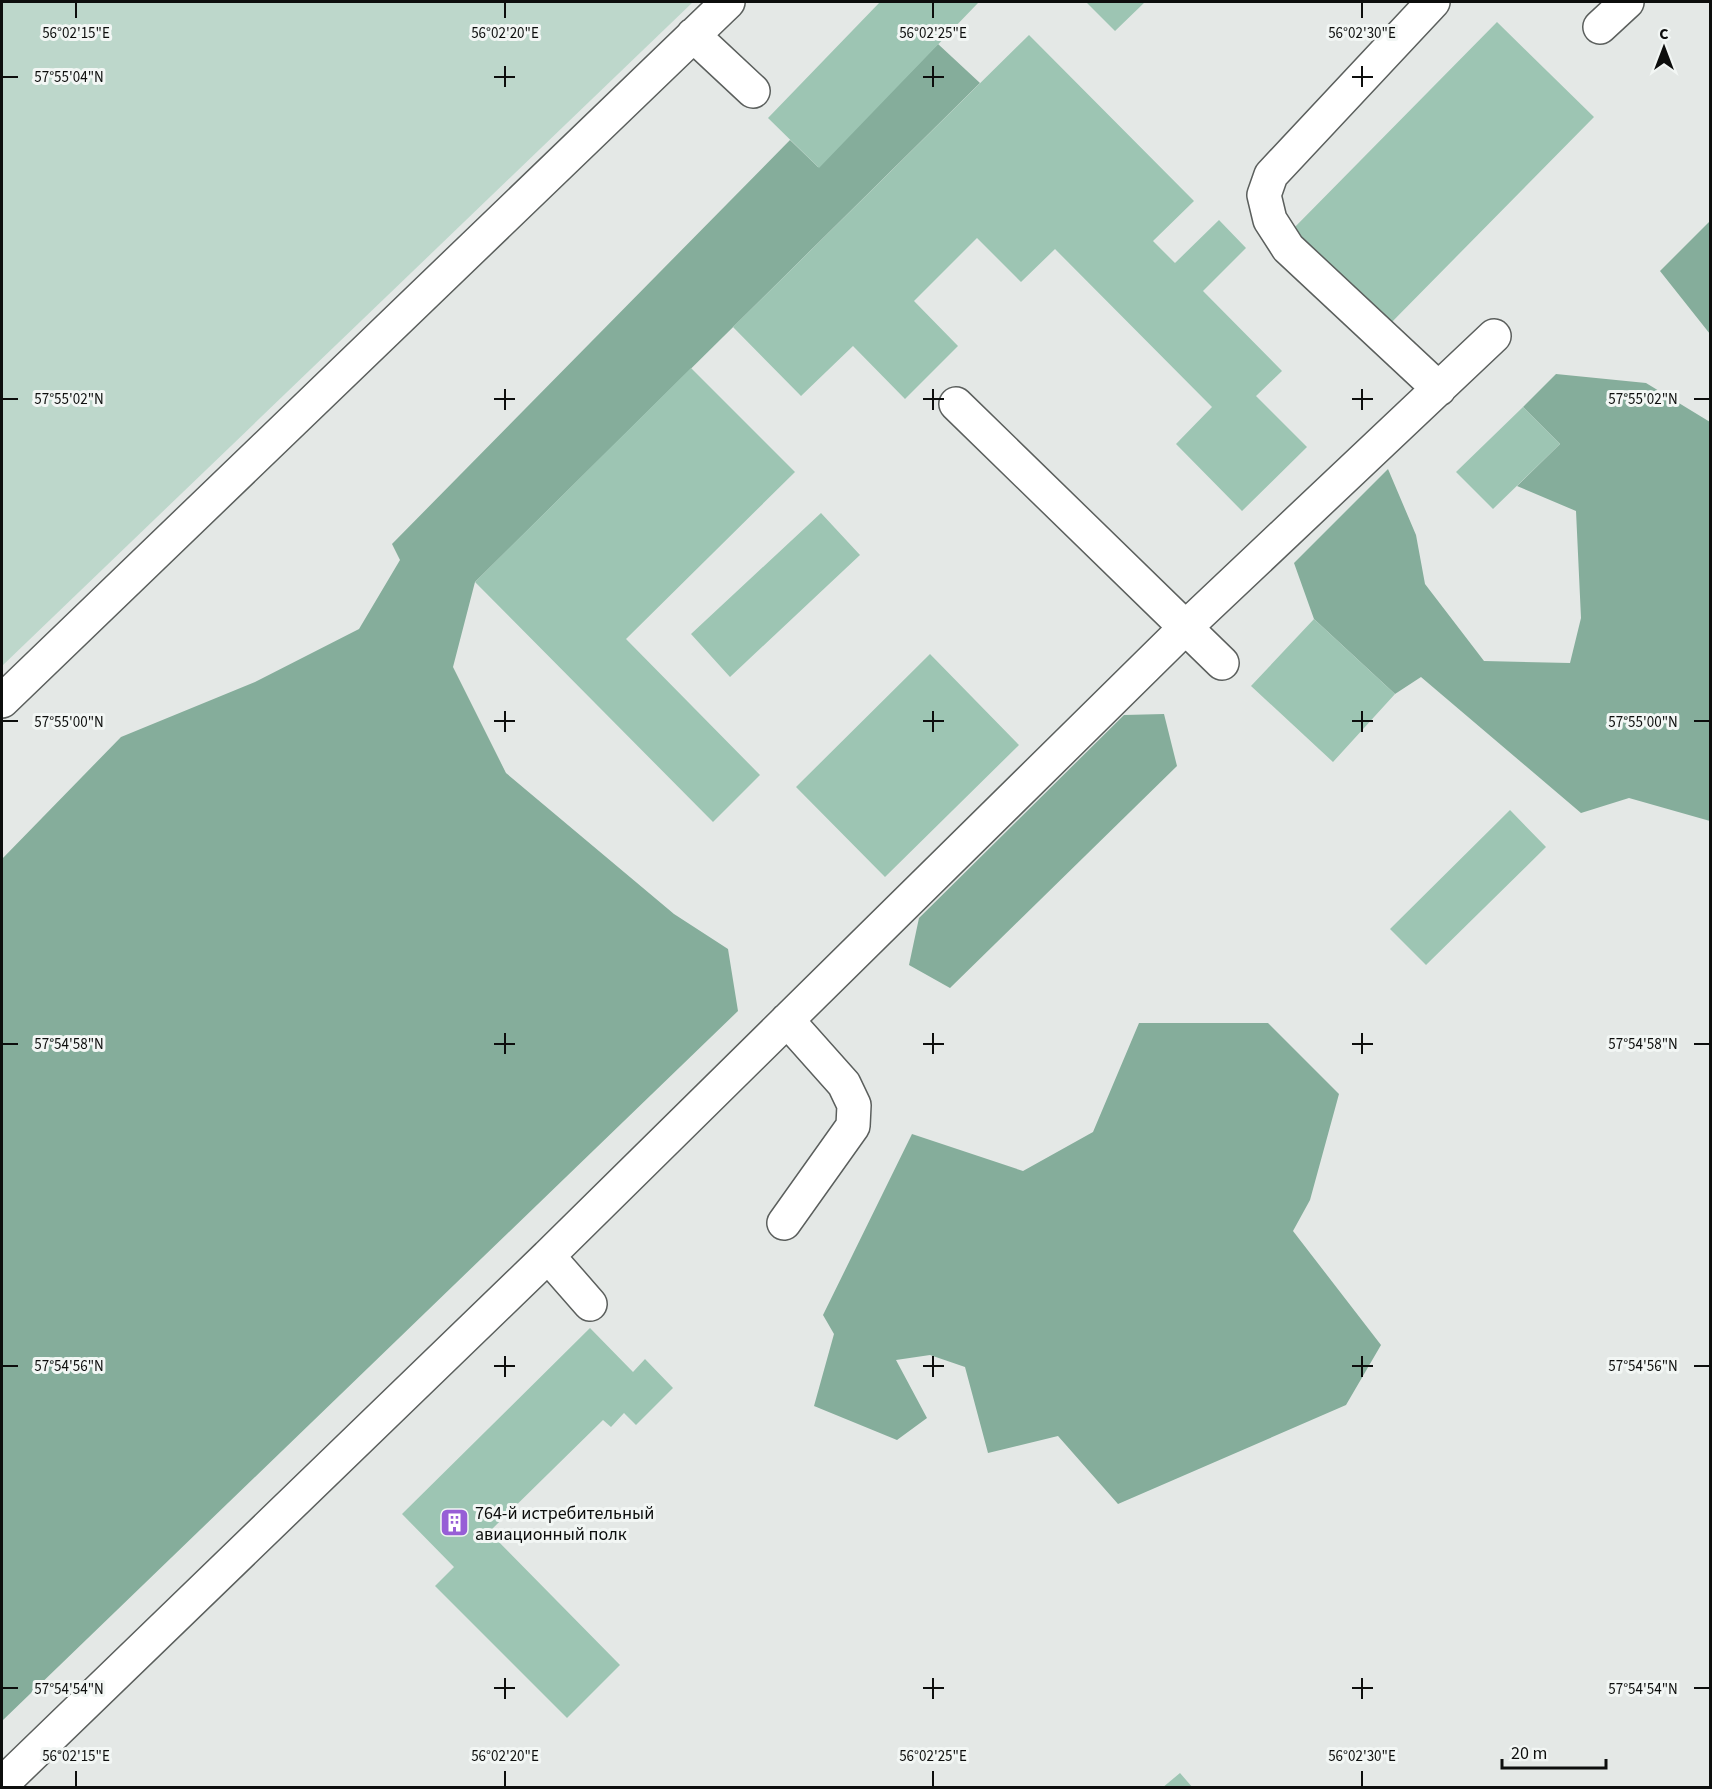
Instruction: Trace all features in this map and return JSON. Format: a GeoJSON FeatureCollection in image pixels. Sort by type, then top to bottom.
{"type":"FeatureCollection","features":[{"type":"Feature","properties":{"kind":"lane"},"geometry":{"type":"LineString","coordinates":[[2,701],[728,2]]}},
{"type":"Feature","properties":{"kind":"lane"},"geometry":{"type":"LineString","coordinates":[[1433,2],[1271,175],[1264,195],[1270,220],[1288,248],[1439,389]]}},
{"type":"Feature","properties":{"kind":"lane"},"geometry":{"type":"LineString","coordinates":[[1600,27],[1627,2]]}},
{"type":"Feature","properties":{"kind":"lane"},"geometry":{"type":"LineString","coordinates":[[693,35],[753,91]]}},
{"type":"Feature","properties":{"kind":"lane"},"geometry":{"type":"LineString","coordinates":[[2,1784],[548,1256],[1186,627],[1494,336]]}},
{"type":"Feature","properties":{"kind":"lane"},"geometry":{"type":"LineString","coordinates":[[956,404],[1222,663]]}},
{"type":"Feature","properties":{"kind":"lane"},"geometry":{"type":"LineString","coordinates":[[784,1223],[853,1126],[854,1105],[844,1084],[787,1020]]}},
{"type":"Feature","properties":{"kind":"lane"},"geometry":{"type":"LineString","coordinates":[[548,1256],[590,1304]]}},
{"type":"Feature","properties":{"kind":"green space"},"geometry":{"type":"Polygon","coordinates":[[[2,2],[693,2],[2,666],[2,2]]]}},
{"type":"Feature","properties":{"kind":"green space"},"geometry":{"type":"Polygon","coordinates":[[[938,44],[980,83],[475,582],[453,667],[506,773],[674,914],[728,949],[738,1011],[2,1721],[2,859],[121,737],[255,682],[359,629],[400,560],[392,544],[790,140],[818,167],[938,44]]]}},
{"type":"Feature","properties":{"kind":"green space"},"geometry":{"type":"Polygon","coordinates":[[[1710,221],[1710,334],[1660,271],[1710,221]]]}},
{"type":"Feature","properties":{"kind":"green space"},"geometry":{"type":"Polygon","coordinates":[[[1556,374],[1646,383],[1710,422],[1710,821],[1629,798],[1581,813],[1421,677],[1395,694],[1314,619],[1294,563],[1388,469],[1416,535],[1425,584],[1484,661],[1570,663],[1581,618],[1576,511],[1517,486],[1560,444],[1523,407],[1556,374]]]}},
{"type":"Feature","properties":{"kind":"green space"},"geometry":{"type":"Polygon","coordinates":[[[1164,714],[1177,766],[950,988],[909,965],[919,918],[1124,715],[1164,714]]]}},
{"type":"Feature","properties":{"kind":"green space"},"geometry":{"type":"Polygon","coordinates":[[[1139,1023],[1268,1023],[1339,1094],[1310,1200],[1293,1231],[1381,1345],[1346,1405],[1118,1504],[1058,1436],[988,1453],[965,1367],[930,1355],[896,1360],[927,1418],[897,1440],[814,1406],[834,1334],[823,1315],[912,1134],[1023,1171],[1093,1132],[1139,1023]]]}},
{"type":"Feature","properties":{"kind":"building"},"geometry":{"type":"Polygon","coordinates":[[[880,2],[978,3],[819,168],[768,118],[880,2]]]}},
{"type":"Feature","properties":{"kind":"building"},"geometry":{"type":"Polygon","coordinates":[[[1086,2],[1145,2],[1115,31],[1086,2]]]}},
{"type":"Feature","properties":{"kind":"building"},"geometry":{"type":"Polygon","coordinates":[[[1497,22],[1594,117],[1387,327],[1290,232],[1497,22]]]}},
{"type":"Feature","properties":{"kind":"building"},"geometry":{"type":"Polygon","coordinates":[[[1029,35],[1194,201],[1153,241],[1175,263],[1219,220],[1246,248],[1203,291],[1282,371],[1256,396],[1307,447],[1242,511],[1176,444],[1212,407],[1055,249],[1021,282],[977,238],[914,301],[958,346],[905,399],[853,346],[801,396],[733,327],[1029,35]]]}},
{"type":"Feature","properties":{"kind":"building"},"geometry":{"type":"Polygon","coordinates":[[[691,368],[795,472],[626,639],[760,775],[713,822],[475,582],[691,368]]]}},
{"type":"Feature","properties":{"kind":"building"},"geometry":{"type":"Polygon","coordinates":[[[1523,407],[1560,444],[1493,509],[1456,472],[1523,407]]]}},
{"type":"Feature","properties":{"kind":"building"},"geometry":{"type":"Polygon","coordinates":[[[821,513],[860,555],[730,677],[691,634],[821,513]]]}},
{"type":"Feature","properties":{"kind":"building"},"geometry":{"type":"Polygon","coordinates":[[[1314,619],[1395,694],[1333,762],[1251,686],[1314,619]]]}},
{"type":"Feature","properties":{"kind":"building"},"geometry":{"type":"Polygon","coordinates":[[[930,654],[1019,745],[885,877],[796,787],[930,654]]]}},
{"type":"Feature","properties":{"kind":"building"},"geometry":{"type":"Polygon","coordinates":[[[1510,810],[1546,847],[1426,965],[1390,929],[1510,810]]]}},
{"type":"Feature","properties":{"kind":"building","name":"764-й истребительный авиационный полк"},"geometry":{"type":"Polygon","coordinates":[[[590,1328],[633,1372],[645,1359],[673,1388],[636,1425],[624,1413],[611,1427],[603,1420],[489,1532],[620,1665],[567,1718],[435,1586],[454,1567],[402,1514],[590,1328]]]}},
{"type":"Feature","properties":{"kind":"building"},"geometry":{"type":"Polygon","coordinates":[[[1180,1773],[1193,1788],[1162,1788],[1180,1773]]]}},
{"type":"Feature","properties":{"kind":"place","name":"764-й истребительный авиационный полк"},"geometry":{"type":"Point","coordinates":[454,1523]}}]}
